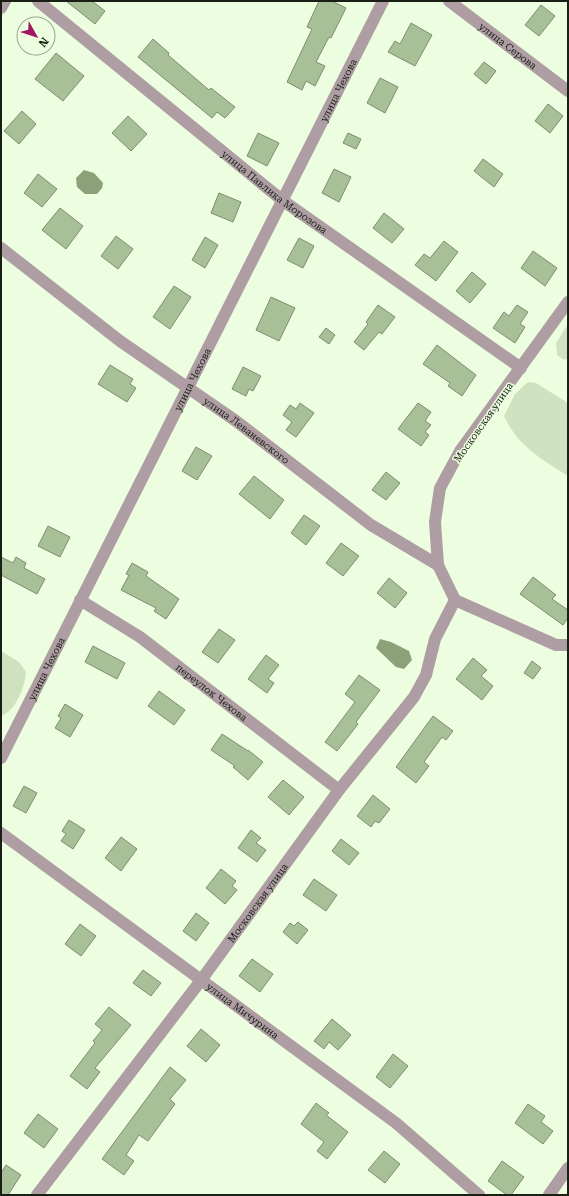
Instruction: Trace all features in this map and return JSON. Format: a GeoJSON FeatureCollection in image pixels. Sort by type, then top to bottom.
{"type":"FeatureCollection","features":[{"type":"Feature","properties":{"kind":"street"},"geometry":{"type":"LineString","coordinates":[[1,8],[5,1]]}},
{"type":"Feature","properties":{"kind":"street","name":"улица Павлика Морозова"},"geometry":{"type":"LineString","coordinates":[[38,1],[282,200],[521,368]]}},
{"type":"Feature","properties":{"kind":"street","name":"улица Чехова"},"geometry":{"type":"LineString","coordinates":[[1,758],[383,1]]}},
{"type":"Feature","properties":{"kind":"street","name":"улица Серова"},"geometry":{"type":"LineString","coordinates":[[449,1],[568,91]]}},
{"type":"Feature","properties":{"kind":"street","name":"улица Леваневского"},"geometry":{"type":"LineString","coordinates":[[1,248],[120,341],[236,421],[371,525],[438,565]]}},
{"type":"Feature","properties":{"kind":"street","name":"Московская улица"},"geometry":{"type":"LineString","coordinates":[[37,1195],[202,979],[339,790],[414,697],[426,675],[435,639],[455,600],[438,565],[434,522],[440,488],[460,451],[568,302]]}},
{"type":"Feature","properties":{"kind":"street","name":"переулок Чехова"},"geometry":{"type":"LineString","coordinates":[[80,600],[140,637],[339,790]]}},
{"type":"Feature","properties":{"kind":"street"},"geometry":{"type":"LineString","coordinates":[[455,600],[556,645],[568,645]]}},
{"type":"Feature","properties":{"kind":"street","name":"улица Мичурина"},"geometry":{"type":"LineString","coordinates":[[1,833],[202,979],[396,1123],[479,1195]]}},
{"type":"Feature","properties":{"kind":"street"},"geometry":{"type":"LineString","coordinates":[[549,1195],[568,1168]]}},
{"type":"Feature","properties":{"kind":"shaded area"},"geometry":{"type":"Polygon","coordinates":[[[84,170],[94,173],[103,183],[102,188],[97,194],[85,194],[77,187],[76,178],[84,170]]]}},
{"type":"Feature","properties":{"kind":"shaded area"},"geometry":{"type":"Polygon","coordinates":[[[568,324],[568,358],[564,360],[557,355],[556,343],[568,324]]]}},
{"type":"Feature","properties":{"kind":"shaded area"},"geometry":{"type":"Polygon","coordinates":[[[528,382],[536,383],[568,403],[568,476],[523,444],[516,436],[504,416],[515,394],[528,382]]]}},
{"type":"Feature","properties":{"kind":"shaded area"},"geometry":{"type":"Polygon","coordinates":[[[380,639],[391,642],[409,651],[412,660],[404,669],[396,667],[376,648],[380,639]]]}},
{"type":"Feature","properties":{"kind":"shaded area"},"geometry":{"type":"Polygon","coordinates":[[[1,651],[19,662],[26,672],[24,684],[19,697],[11,709],[1,716],[1,651]]]}},
{"type":"Feature","properties":{"kind":"building"},"geometry":{"type":"Polygon","coordinates":[[[66,1],[92,1],[105,11],[95,24],[66,1]]]}},
{"type":"Feature","properties":{"kind":"building"},"geometry":{"type":"Polygon","coordinates":[[[319,1],[332,1],[346,8],[331,38],[329,37],[316,62],[325,66],[315,86],[306,81],[302,90],[287,82],[312,29],[307,27],[319,1]]]}},
{"type":"Feature","properties":{"kind":"building"},"geometry":{"type":"Polygon","coordinates":[[[541,5],[555,16],[539,36],[525,25],[541,5]]]}},
{"type":"Feature","properties":{"kind":"building"},"geometry":{"type":"Polygon","coordinates":[[[411,23],[432,35],[415,66],[388,52],[395,41],[400,44],[411,23]]]}},
{"type":"Feature","properties":{"kind":"building"},"geometry":{"type":"Polygon","coordinates":[[[153,39],[169,53],[168,55],[209,90],[211,88],[235,107],[225,118],[217,112],[212,118],[138,57],[153,39]]]}},
{"type":"Feature","properties":{"kind":"building"},"geometry":{"type":"Polygon","coordinates":[[[56,53],[84,76],[63,101],[35,79],[54,56],[56,56],[56,53]]]}},
{"type":"Feature","properties":{"kind":"building"},"geometry":{"type":"Polygon","coordinates":[[[484,62],[496,71],[486,84],[474,74],[484,62]]]}},
{"type":"Feature","properties":{"kind":"building"},"geometry":{"type":"Polygon","coordinates":[[[380,78],[398,87],[385,113],[367,103],[380,78]]]}},
{"type":"Feature","properties":{"kind":"building"},"geometry":{"type":"Polygon","coordinates":[[[548,104],[563,116],[550,133],[535,121],[548,104]]]}},
{"type":"Feature","properties":{"kind":"building"},"geometry":{"type":"Polygon","coordinates":[[[22,111],[36,124],[19,144],[4,131],[22,111]]]}},
{"type":"Feature","properties":{"kind":"building"},"geometry":{"type":"Polygon","coordinates":[[[128,116],[147,134],[131,151],[112,133],[128,116]]]}},
{"type":"Feature","properties":{"kind":"building"},"geometry":{"type":"Polygon","coordinates":[[[258,133],[279,143],[267,166],[247,156],[258,133]]]}},
{"type":"Feature","properties":{"kind":"building"},"geometry":{"type":"Polygon","coordinates":[[[348,133],[361,139],[356,149],[343,143],[348,133]]]}},
{"type":"Feature","properties":{"kind":"building"},"geometry":{"type":"Polygon","coordinates":[[[483,159],[503,174],[494,187],[474,171],[483,159]]]}},
{"type":"Feature","properties":{"kind":"building"},"geometry":{"type":"Polygon","coordinates":[[[334,169],[351,177],[339,202],[322,193],[334,169]]]}},
{"type":"Feature","properties":{"kind":"building"},"geometry":{"type":"Polygon","coordinates":[[[38,174],[57,189],[42,207],[24,193],[38,174]]]}},
{"type":"Feature","properties":{"kind":"building"},"geometry":{"type":"Polygon","coordinates":[[[219,193],[241,202],[233,222],[211,213],[219,193]]]}},
{"type":"Feature","properties":{"kind":"building"},"geometry":{"type":"Polygon","coordinates":[[[60,208],[83,226],[66,249],[42,230],[60,208]]]}},
{"type":"Feature","properties":{"kind":"building"},"geometry":{"type":"Polygon","coordinates":[[[384,213],[404,229],[392,243],[373,228],[384,213]]]}},
{"type":"Feature","properties":{"kind":"building"},"geometry":{"type":"Polygon","coordinates":[[[116,236],[133,249],[118,269],[101,256],[116,236]]]}},
{"type":"Feature","properties":{"kind":"building"},"geometry":{"type":"Polygon","coordinates":[[[205,237],[218,245],[205,268],[192,260],[205,237]]]}},
{"type":"Feature","properties":{"kind":"building"},"geometry":{"type":"Polygon","coordinates":[[[299,238],[314,246],[303,268],[287,260],[299,238]]]}},
{"type":"Feature","properties":{"kind":"building"},"geometry":{"type":"Polygon","coordinates":[[[444,241],[458,252],[436,281],[415,265],[424,254],[430,258],[444,241]]]}},
{"type":"Feature","properties":{"kind":"building"},"geometry":{"type":"Polygon","coordinates":[[[533,251],[557,268],[545,286],[521,268],[533,251]]]}},
{"type":"Feature","properties":{"kind":"building"},"geometry":{"type":"Polygon","coordinates":[[[472,272],[486,284],[470,303],[456,291],[472,272]]]}},
{"type":"Feature","properties":{"kind":"building"},"geometry":{"type":"Polygon","coordinates":[[[174,286],[191,297],[170,329],[153,317],[174,286]]]}},
{"type":"Feature","properties":{"kind":"building"},"geometry":{"type":"Polygon","coordinates":[[[271,297],[295,308],[279,341],[256,330],[271,297]]]}},
{"type":"Feature","properties":{"kind":"building"},"geometry":{"type":"Polygon","coordinates":[[[378,305],[395,317],[382,334],[379,332],[364,350],[354,342],[368,324],[366,322],[378,305]]]}},
{"type":"Feature","properties":{"kind":"building"},"geometry":{"type":"Polygon","coordinates":[[[517,305],[528,312],[520,324],[525,327],[515,343],[493,328],[504,312],[509,316],[517,305]]]}},
{"type":"Feature","properties":{"kind":"building"},"geometry":{"type":"Polygon","coordinates":[[[326,328],[335,335],[329,344],[319,337],[326,328]]]}},
{"type":"Feature","properties":{"kind":"building"},"geometry":{"type":"Polygon","coordinates":[[[437,345],[476,375],[462,396],[448,386],[450,383],[423,364],[437,345]]]}},
{"type":"Feature","properties":{"kind":"building"},"geometry":{"type":"Polygon","coordinates":[[[110,365],[133,379],[130,384],[136,388],[127,402],[98,384],[110,365]]]}},
{"type":"Feature","properties":{"kind":"building"},"geometry":{"type":"Polygon","coordinates":[[[243,367],[261,376],[253,391],[249,389],[246,396],[232,389],[243,367]]]}},
{"type":"Feature","properties":{"kind":"building"},"geometry":{"type":"Polygon","coordinates":[[[300,403],[314,413],[296,437],[286,430],[292,422],[283,415],[290,405],[296,409],[300,403]]]}},
{"type":"Feature","properties":{"kind":"building"},"geometry":{"type":"Polygon","coordinates":[[[418,403],[431,412],[425,421],[431,425],[425,432],[429,435],[421,446],[398,429],[418,403]]]}},
{"type":"Feature","properties":{"kind":"building"},"geometry":{"type":"Polygon","coordinates":[[[196,447],[212,456],[197,480],[182,471],[196,447]]]}},
{"type":"Feature","properties":{"kind":"building"},"geometry":{"type":"Polygon","coordinates":[[[386,472],[400,483],[386,500],[372,490],[386,472]]]}},
{"type":"Feature","properties":{"kind":"building"},"geometry":{"type":"Polygon","coordinates":[[[254,476],[284,500],[270,519],[239,494],[254,476]]]}},
{"type":"Feature","properties":{"kind":"building"},"geometry":{"type":"Polygon","coordinates":[[[304,515],[320,526],[306,545],[291,533],[304,515]]]}},
{"type":"Feature","properties":{"kind":"building"},"geometry":{"type":"Polygon","coordinates":[[[48,526],[70,537],[60,557],[38,546],[48,526]]]}},
{"type":"Feature","properties":{"kind":"building"},"geometry":{"type":"Polygon","coordinates":[[[341,543],[359,556],[343,576],[326,563],[341,543]]]}},
{"type":"Feature","properties":{"kind":"building"},"geometry":{"type":"Polygon","coordinates":[[[1,557],[13,563],[16,557],[26,563],[24,568],[45,579],[37,594],[1,575],[1,557]]]}},
{"type":"Feature","properties":{"kind":"building"},"geometry":{"type":"Polygon","coordinates":[[[132,563],[148,572],[146,576],[179,599],[166,619],[154,611],[156,608],[121,590],[129,575],[126,574],[132,563]]]}},
{"type":"Feature","properties":{"kind":"building"},"geometry":{"type":"Polygon","coordinates":[[[533,577],[556,595],[552,599],[568,610],[568,618],[563,625],[520,594],[533,577]]]}},
{"type":"Feature","properties":{"kind":"building"},"geometry":{"type":"Polygon","coordinates":[[[389,578],[407,593],[395,608],[377,593],[389,578]]]}},
{"type":"Feature","properties":{"kind":"building"},"geometry":{"type":"Polygon","coordinates":[[[219,629],[235,640],[218,663],[202,652],[219,629]]]}},
{"type":"Feature","properties":{"kind":"building"},"geometry":{"type":"Polygon","coordinates":[[[93,646],[125,663],[117,679],[85,662],[93,646]]]}},
{"type":"Feature","properties":{"kind":"building"},"geometry":{"type":"Polygon","coordinates":[[[266,655],[279,665],[268,679],[274,683],[267,693],[248,679],[266,655]]]}},
{"type":"Feature","properties":{"kind":"building"},"geometry":{"type":"Polygon","coordinates":[[[473,658],[487,670],[481,676],[493,686],[482,700],[456,679],[473,658]]]}},
{"type":"Feature","properties":{"kind":"building"},"geometry":{"type":"Polygon","coordinates":[[[532,661],[541,668],[533,679],[524,673],[532,661]]]}},
{"type":"Feature","properties":{"kind":"building"},"geometry":{"type":"Polygon","coordinates":[[[359,675],[380,690],[356,722],[358,724],[337,751],[325,742],[355,702],[345,694],[359,675]]]}},
{"type":"Feature","properties":{"kind":"building"},"geometry":{"type":"Polygon","coordinates":[[[159,691],[185,710],[174,725],[148,706],[159,691]]]}},
{"type":"Feature","properties":{"kind":"building"},"geometry":{"type":"Polygon","coordinates":[[[65,704],[83,715],[70,737],[55,728],[61,718],[58,716],[65,704]]]}},
{"type":"Feature","properties":{"kind":"building"},"geometry":{"type":"Polygon","coordinates":[[[433,716],[453,731],[446,740],[442,737],[424,762],[429,766],[416,783],[396,767],[433,716]]]}},
{"type":"Feature","properties":{"kind":"building"},"geometry":{"type":"Polygon","coordinates":[[[222,734],[248,750],[263,762],[248,780],[233,767],[235,766],[211,750],[222,734]]]}},
{"type":"Feature","properties":{"kind":"building"},"geometry":{"type":"Polygon","coordinates":[[[283,780],[304,797],[289,815],[268,797],[283,780]]]}},
{"type":"Feature","properties":{"kind":"building"},"geometry":{"type":"Polygon","coordinates":[[[24,786],[37,793],[26,813],[13,806],[24,786]]]}},
{"type":"Feature","properties":{"kind":"building"},"geometry":{"type":"Polygon","coordinates":[[[373,795],[390,809],[379,823],[375,821],[371,827],[357,816],[373,795]]]}},
{"type":"Feature","properties":{"kind":"building"},"geometry":{"type":"Polygon","coordinates":[[[69,820],[85,830],[73,849],[61,841],[66,834],[62,831],[69,820]]]}},
{"type":"Feature","properties":{"kind":"building"},"geometry":{"type":"Polygon","coordinates":[[[251,830],[261,838],[256,843],[266,850],[257,862],[238,848],[251,830]]]}},
{"type":"Feature","properties":{"kind":"building"},"geometry":{"type":"Polygon","coordinates":[[[121,837],[137,849],[121,871],[105,858],[121,837]]]}},
{"type":"Feature","properties":{"kind":"building"},"geometry":{"type":"Polygon","coordinates":[[[341,839],[359,853],[349,865],[332,851],[341,839]]]}},
{"type":"Feature","properties":{"kind":"building"},"geometry":{"type":"Polygon","coordinates":[[[221,869],[236,881],[232,886],[237,890],[225,904],[206,888],[221,869]]]}},
{"type":"Feature","properties":{"kind":"building"},"geometry":{"type":"Polygon","coordinates":[[[314,879],[337,895],[326,911],[303,895],[314,879]]]}},
{"type":"Feature","properties":{"kind":"building"},"geometry":{"type":"Polygon","coordinates":[[[196,913],[209,923],[196,941],[183,931],[196,913]]]}},
{"type":"Feature","properties":{"kind":"building"},"geometry":{"type":"Polygon","coordinates":[[[298,922],[308,930],[297,944],[283,932],[290,923],[294,926],[298,922]]]}},
{"type":"Feature","properties":{"kind":"building"},"geometry":{"type":"Polygon","coordinates":[[[80,924],[96,936],[81,956],[65,944],[80,924]]]}},
{"type":"Feature","properties":{"kind":"building"},"geometry":{"type":"Polygon","coordinates":[[[252,959],[273,974],[260,992],[239,976],[252,959]]]}},
{"type":"Feature","properties":{"kind":"building"},"geometry":{"type":"Polygon","coordinates":[[[143,970],[161,983],[151,996],[133,983],[143,970]]]}},
{"type":"Feature","properties":{"kind":"building"},"geometry":{"type":"Polygon","coordinates":[[[109,1007],[131,1025],[95,1068],[100,1072],[87,1089],[70,1076],[95,1043],[93,1041],[102,1030],[95,1024],[109,1007]]]}},
{"type":"Feature","properties":{"kind":"building"},"geometry":{"type":"Polygon","coordinates":[[[332,1019],[351,1035],[338,1050],[329,1042],[324,1049],[314,1041],[332,1019]]]}},
{"type":"Feature","properties":{"kind":"building"},"geometry":{"type":"Polygon","coordinates":[[[201,1029],[220,1045],[206,1062],[187,1046],[201,1029]]]}},
{"type":"Feature","properties":{"kind":"building"},"geometry":{"type":"Polygon","coordinates":[[[393,1054],[408,1066],[390,1088],[376,1077],[393,1054]]]}},
{"type":"Feature","properties":{"kind":"building"},"geometry":{"type":"Polygon","coordinates":[[[170,1067],[186,1080],[170,1099],[175,1104],[148,1141],[139,1135],[126,1155],[134,1161],[124,1175],[102,1159],[170,1067]]]}},
{"type":"Feature","properties":{"kind":"building"},"geometry":{"type":"Polygon","coordinates":[[[316,1103],[329,1113],[326,1115],[348,1132],[327,1159],[317,1151],[324,1142],[301,1124],[316,1103]]]}},
{"type":"Feature","properties":{"kind":"building"},"geometry":{"type":"Polygon","coordinates":[[[528,1104],[545,1116],[541,1122],[553,1131],[543,1144],[515,1123],[528,1104]]]}},
{"type":"Feature","properties":{"kind":"building"},"geometry":{"type":"Polygon","coordinates":[[[38,1114],[58,1129],[44,1148],[24,1133],[38,1114]]]}},
{"type":"Feature","properties":{"kind":"building"},"geometry":{"type":"Polygon","coordinates":[[[384,1151],[400,1164],[385,1183],[368,1170],[384,1151]]]}},
{"type":"Feature","properties":{"kind":"building"},"geometry":{"type":"Polygon","coordinates":[[[502,1161],[524,1177],[511,1195],[507,1195],[488,1181],[502,1161]]]}},
{"type":"Feature","properties":{"kind":"building"},"geometry":{"type":"Polygon","coordinates":[[[6,1165],[21,1175],[8,1195],[1,1195],[1,1173],[6,1165]]]}}]}
